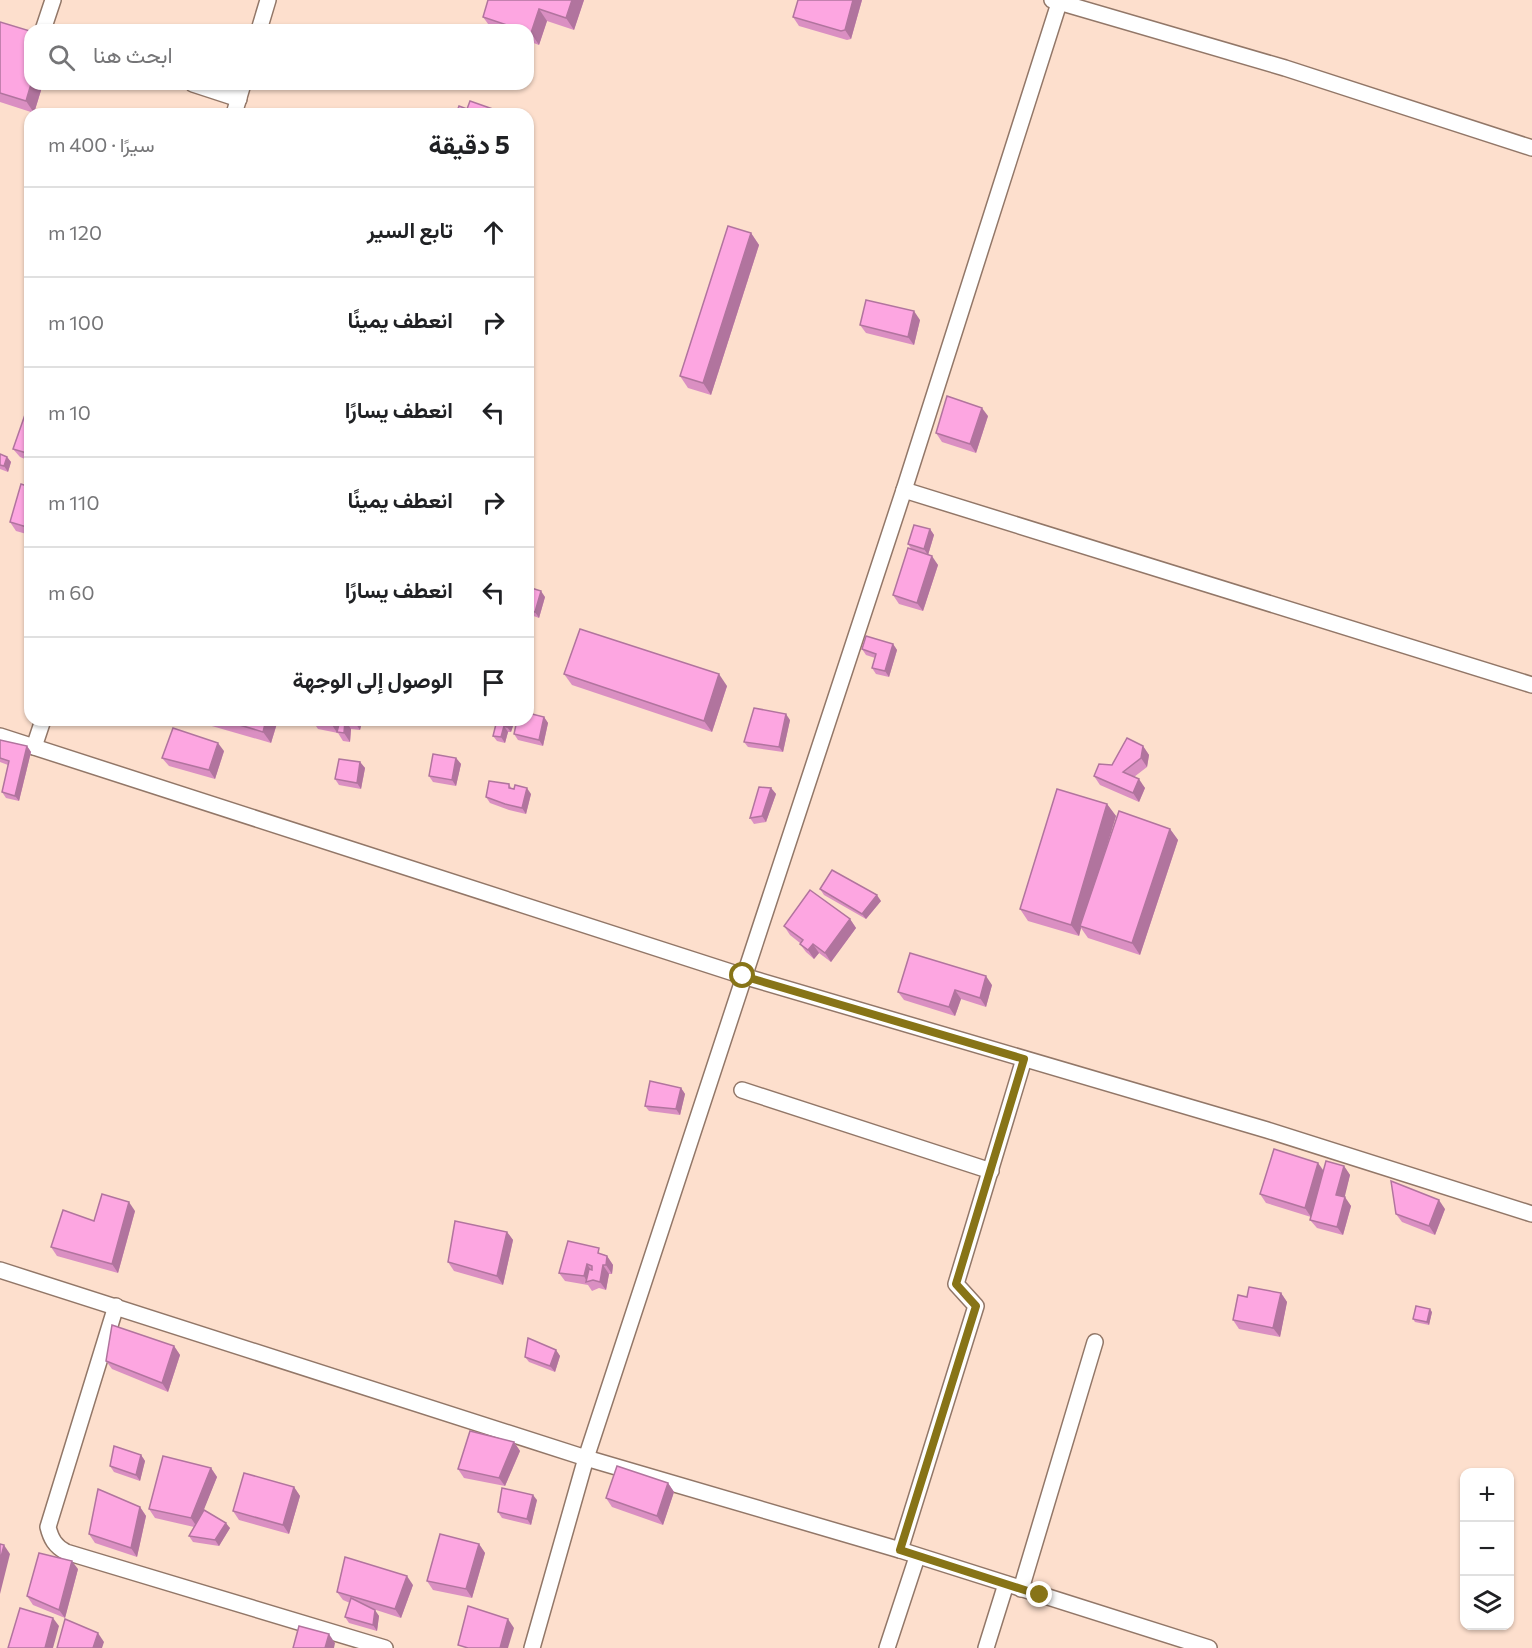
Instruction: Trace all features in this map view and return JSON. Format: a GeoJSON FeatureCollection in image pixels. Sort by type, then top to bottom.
{"type":"FeatureCollection","features":[{"type":"Feature","properties":{"kind":"street"},"geometry":{"type":"LineString","coordinates":[[45,24],[52,0]]}},
{"type":"Feature","properties":{"kind":"street"},"geometry":{"type":"LineString","coordinates":[[261,24],[268,0]]}},
{"type":"Feature","properties":{"kind":"street"},"geometry":{"type":"LineString","coordinates":[[532,1648],[586,1458],[904,490],[1057,1],[1285,68],[1532,148]]}},
{"type":"Feature","properties":{"kind":"street"},"geometry":{"type":"LineString","coordinates":[[236,108],[241,91]]}},
{"type":"Feature","properties":{"kind":"street"},"geometry":{"type":"LineString","coordinates":[[904,490],[1532,685]]}},
{"type":"Feature","properties":{"kind":"street"},"geometry":{"type":"LineString","coordinates":[[34,747],[41,726]]}},
{"type":"Feature","properties":{"kind":"street"},"geometry":{"type":"LineString","coordinates":[[0,736],[743,976],[1267,1130],[1532,1214]]}},
{"type":"Feature","properties":{"kind":"street"},"geometry":{"type":"LineString","coordinates":[[900,1550],[976,1306],[956,1284],[1024,1059]]}},
{"type":"Feature","properties":{"kind":"street"},"geometry":{"type":"LineString","coordinates":[[742,1090],[991,1171]]}},
{"type":"Feature","properties":{"kind":"street"},"geometry":{"type":"LineString","coordinates":[[0,1270],[586,1458],[900,1550],[1209,1648]]}},
{"type":"Feature","properties":{"kind":"street"},"geometry":{"type":"LineString","coordinates":[[116,1306],[48,1527],[53,1541],[66,1552],[385,1648]]}},
{"type":"Feature","properties":{"kind":"street"},"geometry":{"type":"LineString","coordinates":[[986,1648],[1013,1587],[1095,1342]]}},
{"type":"Feature","properties":{"kind":"street"},"geometry":{"type":"LineString","coordinates":[[887,1648],[917,1557]]}},
{"type":"Feature","properties":{"kind":"building"},"geometry":{"type":"Polygon","coordinates":[[[488,0],[572,0],[566,18],[539,9],[534,24],[504,24],[483,17],[488,0]]]}},
{"type":"Feature","properties":{"kind":"building"},"geometry":{"type":"Polygon","coordinates":[[[798,0],[853,0],[845,30],[841,31],[793,17],[798,0]]]}},
{"type":"Feature","properties":{"kind":"building"},"geometry":{"type":"Polygon","coordinates":[[[0,22],[24,29],[24,90],[29,90],[26,101],[0,93],[0,22]]]}},
{"type":"Feature","properties":{"kind":"building"},"geometry":{"type":"Polygon","coordinates":[[[470,101],[490,108],[467,108],[470,101]]]}},
{"type":"Feature","properties":{"kind":"building"},"geometry":{"type":"Polygon","coordinates":[[[728,226],[751,233],[703,383],[680,376],[728,226]]]}},
{"type":"Feature","properties":{"kind":"building"},"geometry":{"type":"Polygon","coordinates":[[[866,300],[914,311],[908,337],[860,325],[866,300]]]}},
{"type":"Feature","properties":{"kind":"building"},"geometry":{"type":"Polygon","coordinates":[[[947,396],[982,408],[970,444],[936,433],[947,396]]]}},
{"type":"Feature","properties":{"kind":"building"},"geometry":{"type":"Polygon","coordinates":[[[24,418],[24,452],[13,449],[24,418]]]}},
{"type":"Feature","properties":{"kind":"building"},"geometry":{"type":"Polygon","coordinates":[[[0,454],[7,457],[4,466],[0,465],[0,454]]]}},
{"type":"Feature","properties":{"kind":"building"},"geometry":{"type":"Polygon","coordinates":[[[21,484],[24,485],[24,526],[10,522],[21,484]]]}},
{"type":"Feature","properties":{"kind":"building"},"geometry":{"type":"Polygon","coordinates":[[[914,525],[930,529],[924,549],[908,544],[914,525]]]}},
{"type":"Feature","properties":{"kind":"building"},"geometry":{"type":"Polygon","coordinates":[[[908,548],[932,556],[917,603],[893,595],[908,548]]]}},
{"type":"Feature","properties":{"kind":"building"},"geometry":{"type":"Polygon","coordinates":[[[534,589],[541,591],[534,612],[534,589]]]}},
{"type":"Feature","properties":{"kind":"building"},"geometry":{"type":"Polygon","coordinates":[[[580,629],[719,674],[704,721],[564,674],[580,629]]]}},
{"type":"Feature","properties":{"kind":"building"},"geometry":{"type":"Polygon","coordinates":[[[866,636],[893,644],[885,671],[872,668],[876,654],[862,649],[866,636]]]}},
{"type":"Feature","properties":{"kind":"building"},"geometry":{"type":"Polygon","coordinates":[[[754,708],[786,714],[779,747],[744,742],[754,708]]]}},
{"type":"Feature","properties":{"kind":"building"},"geometry":{"type":"Polygon","coordinates":[[[534,714],[544,717],[539,740],[514,734],[516,726],[534,726],[534,714]]]}},
{"type":"Feature","properties":{"kind":"building"},"geometry":{"type":"Polygon","coordinates":[[[243,726],[264,726],[263,732],[243,726]]]}},
{"type":"Feature","properties":{"kind":"building"},"geometry":{"type":"Polygon","coordinates":[[[338,726],[345,726],[344,733],[337,732],[338,726]]]}},
{"type":"Feature","properties":{"kind":"building"},"geometry":{"type":"Polygon","coordinates":[[[496,726],[504,726],[501,737],[493,736],[496,726]]]}},
{"type":"Feature","properties":{"kind":"building"},"geometry":{"type":"Polygon","coordinates":[[[173,728],[218,743],[209,770],[162,758],[173,728]]]}},
{"type":"Feature","properties":{"kind":"building"},"geometry":{"type":"Polygon","coordinates":[[[1127,738],[1143,746],[1141,758],[1123,772],[1139,779],[1133,793],[1094,776],[1099,764],[1112,765],[1127,738]]]}},
{"type":"Feature","properties":{"kind":"building"},"geometry":{"type":"Polygon","coordinates":[[[0,740],[27,746],[15,796],[2,792],[9,761],[0,758],[0,740]]]}},
{"type":"Feature","properties":{"kind":"building"},"geometry":{"type":"Polygon","coordinates":[[[433,754],[456,758],[452,780],[429,776],[433,754]]]}},
{"type":"Feature","properties":{"kind":"building"},"geometry":{"type":"Polygon","coordinates":[[[339,759],[360,762],[357,783],[335,779],[339,759]]]}},
{"type":"Feature","properties":{"kind":"building"},"geometry":{"type":"Polygon","coordinates":[[[489,781],[509,784],[509,788],[514,789],[515,785],[527,788],[522,808],[486,797],[489,781]]]}},
{"type":"Feature","properties":{"kind":"building"},"geometry":{"type":"Polygon","coordinates":[[[759,787],[771,788],[762,816],[750,818],[759,787]]]}},
{"type":"Feature","properties":{"kind":"building"},"geometry":{"type":"Polygon","coordinates":[[[1057,789],[1107,804],[1071,925],[1020,909],[1057,789]]]}},
{"type":"Feature","properties":{"kind":"building"},"geometry":{"type":"Polygon","coordinates":[[[1119,811],[1170,829],[1132,943],[1080,926],[1119,811]]]}},
{"type":"Feature","properties":{"kind":"building"},"geometry":{"type":"Polygon","coordinates":[[[832,870],[877,895],[862,914],[820,889],[832,870]]]}},
{"type":"Feature","properties":{"kind":"building"},"geometry":{"type":"Polygon","coordinates":[[[810,890],[850,919],[825,953],[813,944],[808,950],[800,944],[803,940],[784,926],[810,890]]]}},
{"type":"Feature","properties":{"kind":"building"},"geometry":{"type":"Polygon","coordinates":[[[910,953],[986,976],[980,998],[955,990],[949,1007],[898,992],[910,953]]]}},
{"type":"Feature","properties":{"kind":"building"},"geometry":{"type":"Polygon","coordinates":[[[650,1081],[681,1088],[676,1109],[645,1106],[650,1081]]]}},
{"type":"Feature","properties":{"kind":"building"},"geometry":{"type":"Polygon","coordinates":[[[1274,1149],[1318,1163],[1305,1208],[1260,1194],[1274,1149]]]}},
{"type":"Feature","properties":{"kind":"building"},"geometry":{"type":"Polygon","coordinates":[[[1326,1161],[1344,1166],[1336,1195],[1345,1197],[1337,1227],[1310,1220],[1326,1161]]]}},
{"type":"Feature","properties":{"kind":"building"},"geometry":{"type":"Polygon","coordinates":[[[1391,1181],[1439,1200],[1429,1226],[1396,1214],[1391,1181]]]}},
{"type":"Feature","properties":{"kind":"building"},"geometry":{"type":"Polygon","coordinates":[[[102,1194],[129,1202],[112,1264],[51,1247],[63,1210],[94,1221],[102,1194]]]}},
{"type":"Feature","properties":{"kind":"building"},"geometry":{"type":"Polygon","coordinates":[[[455,1221],[507,1232],[497,1276],[448,1262],[455,1221]]]}},
{"type":"Feature","properties":{"kind":"building"},"geometry":{"type":"Polygon","coordinates":[[[568,1241],[599,1248],[598,1253],[607,1256],[600,1282],[593,1280],[586,1282],[589,1269],[592,1270],[592,1266],[587,1264],[584,1276],[559,1273],[568,1241]]]}},
{"type":"Feature","properties":{"kind":"building"},"geometry":{"type":"Polygon","coordinates":[[[1249,1287],[1281,1293],[1273,1328],[1233,1320],[1238,1295],[1247,1297],[1249,1287]]]}},
{"type":"Feature","properties":{"kind":"building"},"geometry":{"type":"Polygon","coordinates":[[[1416,1306],[1430,1309],[1427,1322],[1413,1319],[1416,1306]]]}},
{"type":"Feature","properties":{"kind":"building"},"geometry":{"type":"Polygon","coordinates":[[[112,1325],[174,1346],[162,1383],[106,1361],[112,1325]]]}},
{"type":"Feature","properties":{"kind":"building"},"geometry":{"type":"Polygon","coordinates":[[[528,1338],[556,1350],[550,1366],[525,1357],[528,1338]]]}},
{"type":"Feature","properties":{"kind":"building"},"geometry":{"type":"Polygon","coordinates":[[[470,1431],[514,1442],[499,1478],[458,1469],[470,1431]]]}},
{"type":"Feature","properties":{"kind":"building"},"geometry":{"type":"Polygon","coordinates":[[[114,1446],[141,1455],[136,1475],[110,1466],[114,1446]]]}},
{"type":"Feature","properties":{"kind":"building"},"geometry":{"type":"Polygon","coordinates":[[[163,1456],[211,1468],[191,1518],[149,1509],[163,1456]]]}},
{"type":"Feature","properties":{"kind":"building"},"geometry":{"type":"Polygon","coordinates":[[[617,1466],[668,1483],[657,1516],[606,1498],[617,1466]]]}},
{"type":"Feature","properties":{"kind":"building"},"geometry":{"type":"Polygon","coordinates":[[[244,1473],[294,1487],[283,1525],[233,1511],[244,1473]]]}},
{"type":"Feature","properties":{"kind":"building"},"geometry":{"type":"Polygon","coordinates":[[[502,1488],[533,1495],[527,1519],[498,1512],[502,1488]]]}},
{"type":"Feature","properties":{"kind":"building"},"geometry":{"type":"Polygon","coordinates":[[[98,1489],[140,1507],[131,1548],[89,1534],[98,1489]]]}},
{"type":"Feature","properties":{"kind":"building"},"geometry":{"type":"Polygon","coordinates":[[[204,1510],[226,1523],[215,1540],[189,1536],[204,1510]]]}},
{"type":"Feature","properties":{"kind":"building"},"geometry":{"type":"Polygon","coordinates":[[[440,1534],[479,1544],[466,1589],[427,1581],[440,1534]]]}},
{"type":"Feature","properties":{"kind":"building"},"geometry":{"type":"Polygon","coordinates":[[[0,1544],[4,1545],[0,1561],[0,1544]]]}},
{"type":"Feature","properties":{"kind":"building"},"geometry":{"type":"Polygon","coordinates":[[[39,1553],[72,1561],[59,1610],[27,1596],[39,1553]]]}},
{"type":"Feature","properties":{"kind":"building"},"geometry":{"type":"Polygon","coordinates":[[[345,1557],[407,1576],[395,1609],[337,1592],[345,1557]]]}},
{"type":"Feature","properties":{"kind":"building"},"geometry":{"type":"Polygon","coordinates":[[[351,1598],[375,1610],[373,1625],[345,1617],[351,1598]]]}},
{"type":"Feature","properties":{"kind":"building"},"geometry":{"type":"Polygon","coordinates":[[[468,1606],[508,1619],[500,1648],[468,1648],[458,1645],[468,1606]]]}},
{"type":"Feature","properties":{"kind":"building"},"geometry":{"type":"Polygon","coordinates":[[[20,1608],[53,1618],[45,1648],[8,1648],[20,1608]]]}},
{"type":"Feature","properties":{"kind":"building"},"geometry":{"type":"Polygon","coordinates":[[[65,1619],[98,1633],[93,1648],[57,1648],[65,1619]]]}},
{"type":"Feature","properties":{"kind":"building"},"geometry":{"type":"Polygon","coordinates":[[[299,1626],[329,1634],[325,1648],[293,1648],[299,1626]]]}},
{"type":"Feature","properties":{"kind":"route"},"geometry":{"type":"LineString","coordinates":[[743,976],[1024,1059],[956,1284],[976,1306],[900,1550],[1040,1595]]}}]}
